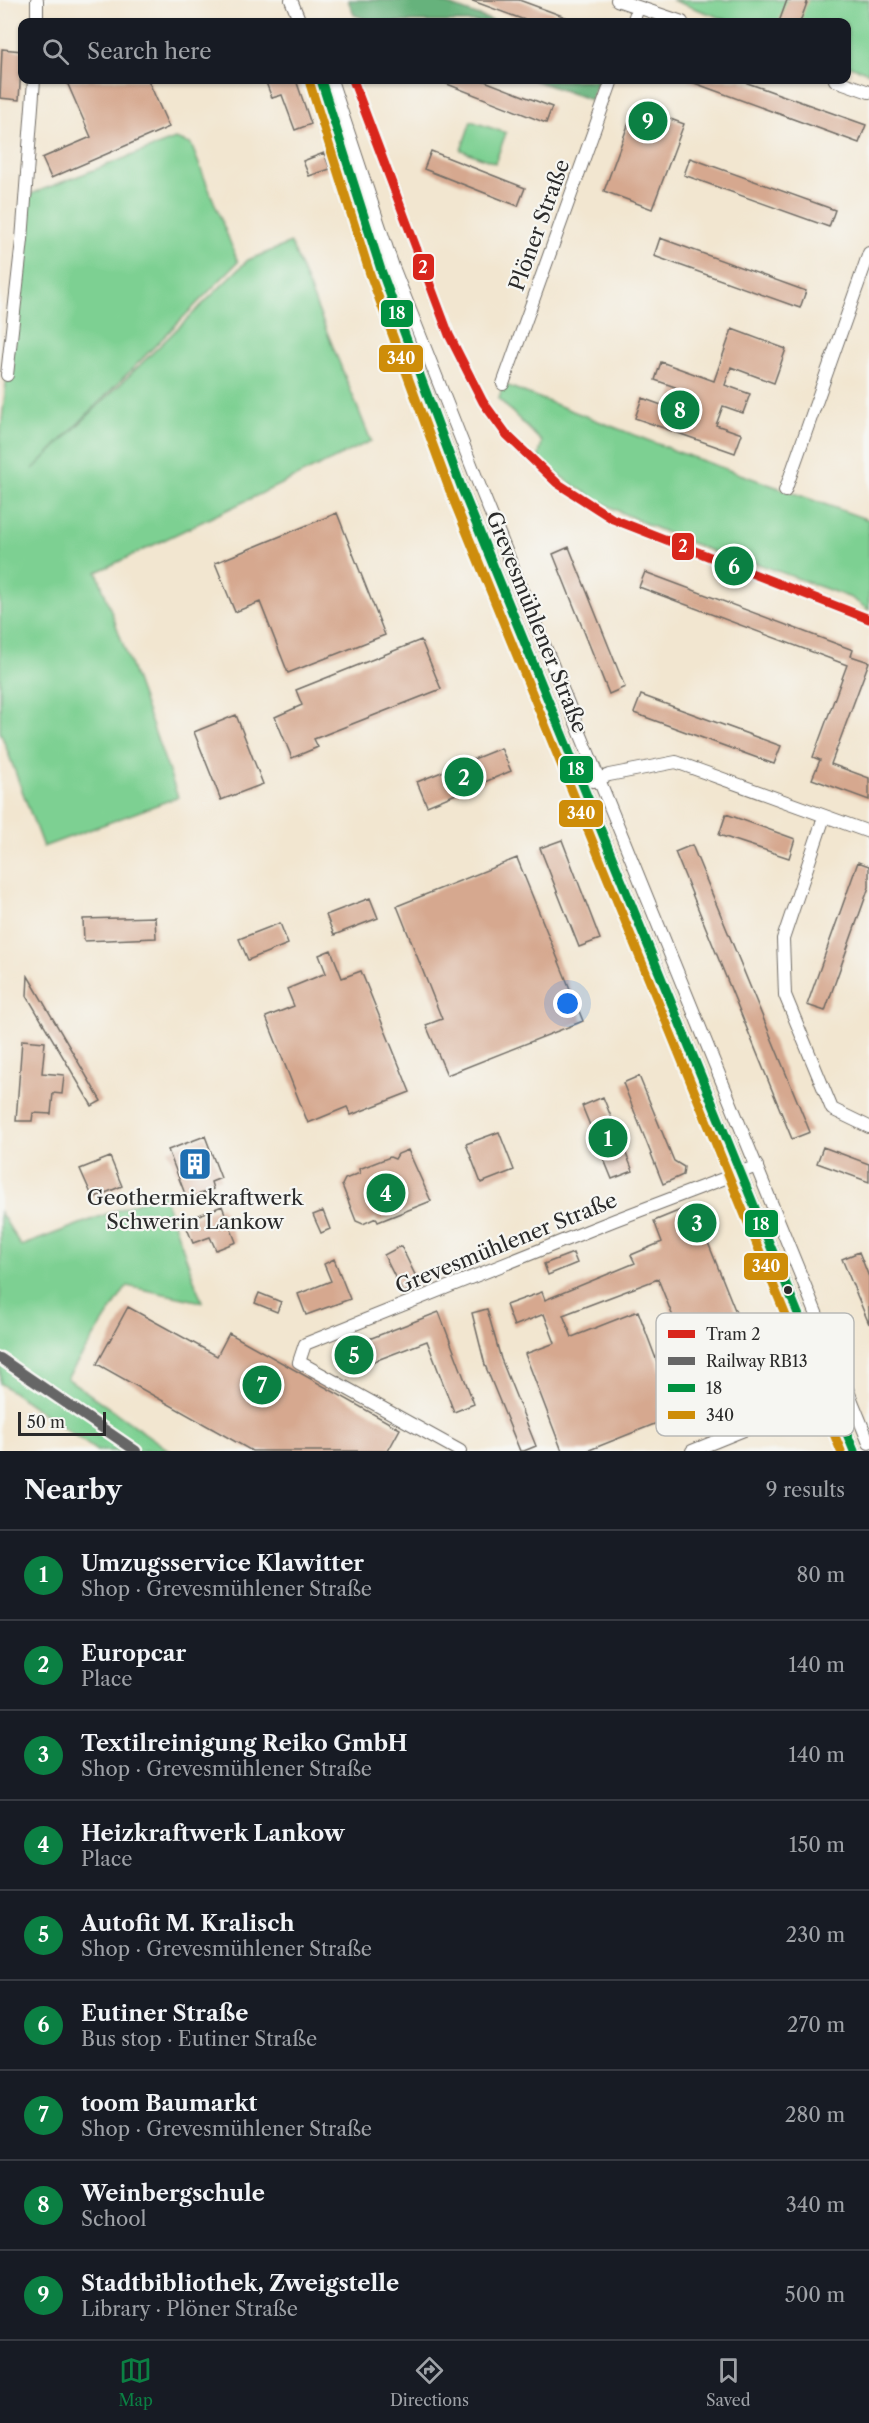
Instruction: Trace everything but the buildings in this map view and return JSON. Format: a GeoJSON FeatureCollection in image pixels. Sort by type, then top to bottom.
{"type":"FeatureCollection","features":[{"type":"Feature","properties":{"kind":"street"},"geometry":{"type":"LineString","coordinates":[[37,0],[37,18]]}},
{"type":"Feature","properties":{"kind":"street"},"geometry":{"type":"LineString","coordinates":[[291,0],[298,18]]}},
{"type":"Feature","properties":{"kind":"street"},"geometry":{"type":"LineString","coordinates":[[300,0],[307,18]]}},
{"type":"Feature","properties":{"kind":"street"},"geometry":{"type":"LineString","coordinates":[[617,0],[669,18]]}},
{"type":"Feature","properties":{"kind":"street"},"geometry":{"type":"LineString","coordinates":[[634,18],[638,8]]}},
{"type":"Feature","properties":{"kind":"street"},"geometry":{"type":"LineString","coordinates":[[7,375],[22,240],[34,84]]}},
{"type":"Feature","properties":{"kind":"street","name":"Grevesmühlener Straße"},"geometry":{"type":"LineString","coordinates":[[322,84],[381,270],[462,489],[798,1313]]}},
{"type":"Feature","properties":{"kind":"street","name":"Grevesmühlener Straße"},"geometry":{"type":"LineString","coordinates":[[332,84],[393,267],[480,487],[817,1313]]}},
{"type":"Feature","properties":{"kind":"street","name":"Plöner Straße"},"geometry":{"type":"LineString","coordinates":[[503,384],[611,84]]}},
{"type":"Feature","properties":{"kind":"street"},"geometry":{"type":"LineString","coordinates":[[846,84],[869,92]]}},
{"type":"Feature","properties":{"kind":"street"},"geometry":{"type":"LineString","coordinates":[[785,491],[869,254]]}},
{"type":"Feature","properties":{"kind":"street"},"geometry":{"type":"LineString","coordinates":[[583,785],[599,779],[676,762],[869,832]]}},
{"type":"Feature","properties":{"kind":"street"},"geometry":{"type":"LineString","coordinates":[[824,817],[783,939],[785,994],[832,1109],[869,1127]]}},
{"type":"Feature","properties":{"kind":"street","name":"Grevesmühlener Straße"},"geometry":{"type":"LineString","coordinates":[[460,1451],[299,1362],[305,1344],[757,1166]]}},
{"type":"Feature","properties":{"kind":"street","name":"Grevesmühlener Straße"},"geometry":{"type":"LineString","coordinates":[[854,1404],[869,1443]]}},
{"type":"Feature","properties":{"kind":"street"},"geometry":{"type":"LineString","coordinates":[[692,1451],[729,1436]]}},
{"type":"Feature","properties":{"kind":"street","name":"Grevesmühlener Straße"},"geometry":{"type":"LineString","coordinates":[[848,1436],[854,1451]]}},
{"type":"Feature","properties":{"kind":"green space"},"geometry":{"type":"Polygon","coordinates":[[[348,0],[435,0],[485,18],[363,18],[354,15],[348,0]]]}},
{"type":"Feature","properties":{"kind":"green space"},"geometry":{"type":"Polygon","coordinates":[[[672,0],[869,0],[869,73],[851,66],[851,18],[721,18],[672,0]]]}},
{"type":"Feature","properties":{"kind":"green space"},"geometry":{"type":"Polygon","coordinates":[[[545,84],[597,84],[591,100],[545,84]]]}},
{"type":"Feature","properties":{"kind":"green space"},"geometry":{"type":"Polygon","coordinates":[[[471,121],[506,133],[495,163],[461,150],[471,121]]]}},
{"type":"Feature","properties":{"kind":"green space"},"geometry":{"type":"Polygon","coordinates":[[[175,139],[191,144],[238,262],[33,469],[248,260],[291,243],[371,441],[97,572],[178,797],[43,847],[0,731],[0,438],[22,240],[23,197],[175,139]]]}},
{"type":"Feature","properties":{"kind":"green space"},"geometry":{"type":"Polygon","coordinates":[[[503,384],[678,452],[869,520],[869,610],[851,598],[745,559],[743,564],[688,542],[586,493],[538,459],[542,442],[499,399],[503,384]]]}},
{"type":"Feature","properties":{"kind":"green space"},"geometry":{"type":"Polygon","coordinates":[[[163,1193],[202,1302],[127,1286],[67,1378],[170,1451],[97,1451],[0,1383],[0,1212],[21,1246],[163,1193]]]}},
{"type":"Feature","properties":{"kind":"tram line","name":"2"},"geometry":{"type":"LineString","coordinates":[[355,84],[449,335],[483,402],[507,435],[557,483],[613,519],[869,619]]}},
{"type":"Feature","properties":{"kind":"rail line","name":"RB13"},"geometry":{"type":"LineString","coordinates":[[0,1358],[136,1451]]}},
{"type":"Feature","properties":{"kind":"transit line","name":"340"},"geometry":{"type":"LineString","coordinates":[[310,84],[370,274],[451,494],[785,1313]]}},
{"type":"Feature","properties":{"kind":"transit line","name":"18"},"geometry":{"type":"LineString","coordinates":[[322,84],[381,270],[462,489],[798,1313]]}},
{"type":"Feature","properties":{"kind":"transit line","name":"340"},"geometry":{"type":"LineString","coordinates":[[835,1436],[841,1451]]}},
{"type":"Feature","properties":{"kind":"transit line","name":"18"},"geometry":{"type":"LineString","coordinates":[[848,1436],[854,1451]]}},
{"type":"Feature","properties":{"kind":"place","name":"Stadtbibliothek, Zweigstelle"},"geometry":{"type":"Point","coordinates":[648,121]}},
{"type":"Feature","properties":{"kind":"place","name":"Weinbergschule"},"geometry":{"type":"Point","coordinates":[680,410]}},
{"type":"Feature","properties":{"kind":"place","name":"Eutiner Straße"},"geometry":{"type":"Point","coordinates":[734,566]}},
{"type":"Feature","properties":{"kind":"place","name":"Europcar"},"geometry":{"type":"Point","coordinates":[464,777]}},
{"type":"Feature","properties":{"kind":"place","name":"Umzugsservice Klawitter"},"geometry":{"type":"Point","coordinates":[608,1138]}},
{"type":"Feature","properties":{"kind":"place","name":"Geothermiekraftwerk Schwerin Lankow"},"geometry":{"type":"Point","coordinates":[195,1164]}},
{"type":"Feature","properties":{"kind":"place","name":"Heizkraftwerk Lankow"},"geometry":{"type":"Point","coordinates":[386,1193]}},
{"type":"Feature","properties":{"kind":"place","name":"Textilreinigung Reiko GmbH"},"geometry":{"type":"Point","coordinates":[697,1223]}},
{"type":"Feature","properties":{"kind":"place","name":"Autofit M. Kralisch"},"geometry":{"type":"Point","coordinates":[354,1355]}},
{"type":"Feature","properties":{"kind":"place","name":"toom Baumarkt"},"geometry":{"type":"Point","coordinates":[262,1385]}}]}
